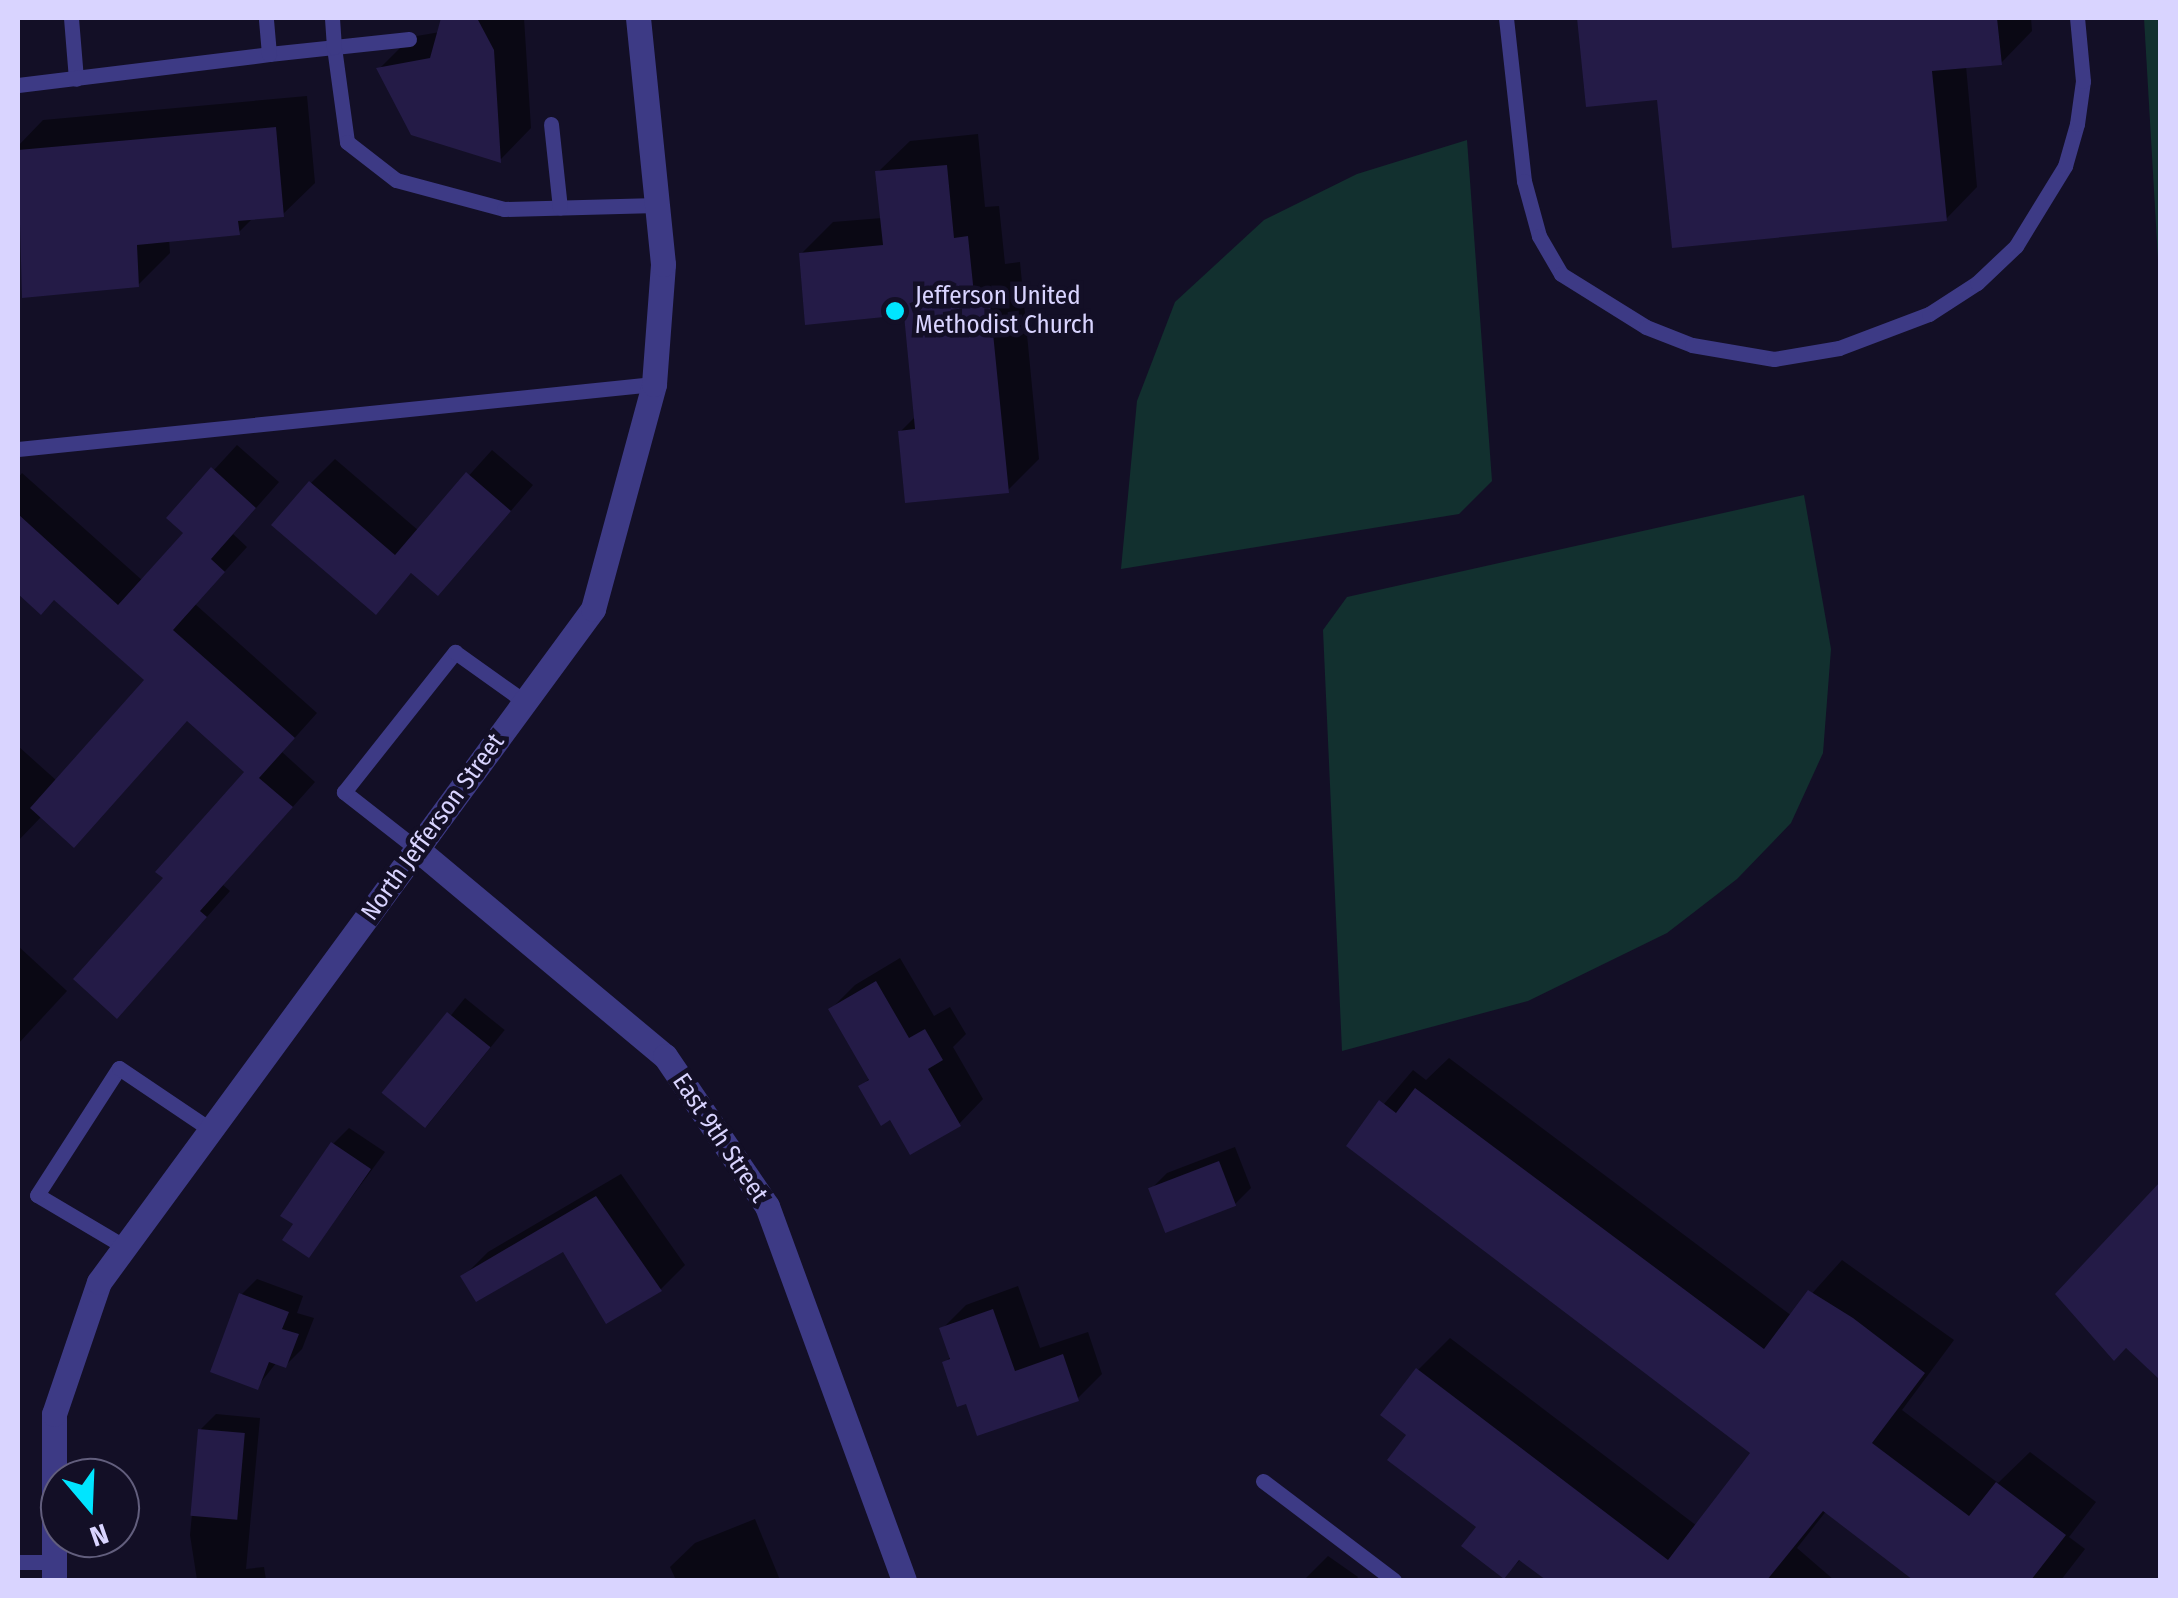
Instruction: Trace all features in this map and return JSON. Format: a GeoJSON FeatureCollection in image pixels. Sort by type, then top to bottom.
{"type":"FeatureCollection","features":[{"type":"Feature","properties":{"kind":"street","name":"North Jefferson Street"},"geometry":{"type":"LineString","coordinates":[[53,1571],[54,1414],[99,1282],[593,608],[654,384],[663,264],[638,18]]}},
{"type":"Feature","properties":{"kind":"street","name":"East 9th Street"},"geometry":{"type":"LineString","coordinates":[[417,849],[664,1056],[768,1206],[904,1580]]}},
{"type":"Feature","properties":{"kind":"lane"},"geometry":{"type":"LineString","coordinates":[[71,18],[76,79]]}},
{"type":"Feature","properties":{"kind":"lane"},"geometry":{"type":"LineString","coordinates":[[266,18],[269,54]]}},
{"type":"Feature","properties":{"kind":"lane"},"geometry":{"type":"LineString","coordinates":[[332,18],[348,142],[396,180],[504,209],[657,205]]}},
{"type":"Feature","properties":{"kind":"lane"},"geometry":{"type":"LineString","coordinates":[[1506,18],[1524,181],[1539,236],[1562,274],[1595,300],[1692,345],[1774,358],[1840,348],[1899,328],[1978,283],[2016,246],[2065,166],[2077,124],[2084,80],[2077,18]]}},
{"type":"Feature","properties":{"kind":"lane"},"geometry":{"type":"LineString","coordinates":[[18,85],[409,39]]}},
{"type":"Feature","properties":{"kind":"lane"},"geometry":{"type":"LineString","coordinates":[[551,124],[560,208]]}},
{"type":"Feature","properties":{"kind":"lane"},"geometry":{"type":"LineString","coordinates":[[18,449],[654,384]]}},
{"type":"Feature","properties":{"kind":"lane"},"geometry":{"type":"LineString","coordinates":[[417,849],[344,792],[456,652],[525,702]]}},
{"type":"Feature","properties":{"kind":"lane"},"geometry":{"type":"LineString","coordinates":[[125,1247],[37,1195],[118,1068],[211,1130]]}},
{"type":"Feature","properties":{"kind":"lane"},"geometry":{"type":"LineString","coordinates":[[1263,1481],[1394,1580]]}},
{"type":"Feature","properties":{"kind":"lane"},"geometry":{"type":"LineString","coordinates":[[18,1562],[53,1571]]}},
{"type":"Feature","properties":{"kind":"green space"},"geometry":{"type":"Polygon","coordinates":[[[2144,18],[2160,18],[2160,294],[2144,18]]]}},
{"type":"Feature","properties":{"kind":"green space"},"geometry":{"type":"Polygon","coordinates":[[[1467,140],[1492,481],[1459,514],[1121,569],[1137,401],[1175,302],[1264,220],[1357,174],[1467,140]]]}},
{"type":"Feature","properties":{"kind":"green space"},"geometry":{"type":"Polygon","coordinates":[[[1804,495],[1831,649],[1823,753],[1791,823],[1737,879],[1667,933],[1528,1001],[1342,1051],[1323,630],[1347,597],[1804,495]]]}},
{"type":"Feature","properties":{"kind":"building"},"geometry":{"type":"Polygon","coordinates":[[[441,18],[477,18],[494,50],[501,163],[411,135],[376,68],[430,58],[441,18]]]}},
{"type":"Feature","properties":{"kind":"building"},"geometry":{"type":"Polygon","coordinates":[[[1577,18],[1997,18],[2002,65],[1932,71],[1947,221],[1672,248],[1657,100],[1586,107],[1577,18]]]}},
{"type":"Feature","properties":{"kind":"building"},"geometry":{"type":"Polygon","coordinates":[[[276,127],[284,217],[238,221],[240,235],[137,245],[139,287],[22,298],[18,150],[276,127]]]}},
{"type":"Feature","properties":{"kind":"building"},"geometry":{"type":"Polygon","coordinates":[[[947,165],[954,238],[968,236],[974,294],[989,293],[1009,493],[905,503],[898,431],[915,429],[904,315],[805,325],[799,253],[883,245],[875,171],[947,165]]]}},
{"type":"Feature","properties":{"kind":"building"},"geometry":{"type":"Polygon","coordinates":[[[211,467],[256,508],[211,559],[225,572],[173,630],[295,738],[259,778],[293,807],[200,911],[207,917],[117,1019],[73,979],[163,878],[155,872],[244,772],[187,721],[74,848],[30,808],[144,680],[54,600],[41,615],[18,594],[18,514],[118,605],[183,533],[166,518],[211,467]]]}},
{"type":"Feature","properties":{"kind":"building"},"geometry":{"type":"Polygon","coordinates":[[[466,472],[511,511],[438,596],[411,573],[376,615],[271,525],[309,481],[395,555],[466,472]]]}},
{"type":"Feature","properties":{"kind":"building"},"geometry":{"type":"Polygon","coordinates":[[[876,981],[909,1038],[925,1029],[943,1060],[928,1069],[961,1126],[910,1155],[890,1120],[881,1126],[858,1086],[869,1080],[828,1009],[876,981]]]}},
{"type":"Feature","properties":{"kind":"building"},"geometry":{"type":"Polygon","coordinates":[[[447,1012],[491,1047],[425,1128],[382,1093],[447,1012]]]}},
{"type":"Feature","properties":{"kind":"building"},"geometry":{"type":"Polygon","coordinates":[[[1415,1088],[1764,1349],[1808,1290],[1853,1318],[1925,1373],[1872,1443],[1969,1516],[1996,1482],[2066,1535],[2031,1580],[1913,1580],[1823,1511],[1767,1580],[1546,1580],[1519,1560],[1504,1579],[1461,1546],[1476,1527],[1387,1460],[1406,1435],[1380,1415],[1416,1368],[1668,1560],[1750,1453],[1346,1146],[1379,1100],[1396,1113],[1415,1088]]]}},
{"type":"Feature","properties":{"kind":"building"},"geometry":{"type":"Polygon","coordinates":[[[331,1142],[371,1169],[309,1258],[282,1240],[293,1224],[280,1216],[331,1142]]]}},
{"type":"Feature","properties":{"kind":"building"},"geometry":{"type":"Polygon","coordinates":[[[1219,1161],[1236,1206],[1165,1233],[1148,1188],[1219,1161]]]}},
{"type":"Feature","properties":{"kind":"building"},"geometry":{"type":"Polygon","coordinates":[[[2160,1182],[2160,1380],[2126,1348],[2114,1361],[2055,1294],[2160,1182]]]}},
{"type":"Feature","properties":{"kind":"building"},"geometry":{"type":"Polygon","coordinates":[[[596,1196],[662,1291],[606,1324],[563,1252],[476,1302],[460,1276],[596,1196]]]}},
{"type":"Feature","properties":{"kind":"building"},"geometry":{"type":"Polygon","coordinates":[[[239,1293],[289,1312],[282,1329],[299,1334],[286,1368],[269,1362],[258,1390],[210,1372],[239,1293]]]}},
{"type":"Feature","properties":{"kind":"building"},"geometry":{"type":"Polygon","coordinates":[[[993,1309],[1015,1371],[1063,1354],[1079,1401],[977,1436],[966,1404],[957,1407],[942,1362],[950,1359],[939,1328],[993,1309]]]}},
{"type":"Feature","properties":{"kind":"building"},"geometry":{"type":"Polygon","coordinates":[[[198,1429],[245,1433],[237,1520],[190,1516],[198,1429]]]}},
{"type":"Feature","properties":{"kind":"place","name":"Jefferson United Methodist Church"},"geometry":{"type":"Point","coordinates":[895,311]}}]}
